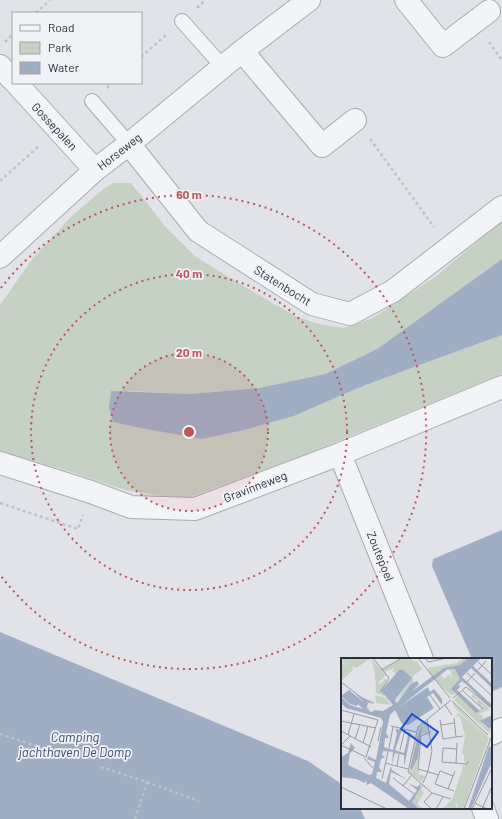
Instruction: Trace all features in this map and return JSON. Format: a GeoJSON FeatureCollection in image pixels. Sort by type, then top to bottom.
{"type":"FeatureCollection","features":[{"type":"Feature","properties":{"kind":"street","name":"Horseweg"},"geometry":{"type":"LineString","coordinates":[[0,257],[95,170],[242,51],[309,0]]}},
{"type":"Feature","properties":{"kind":"street"},"geometry":{"type":"LineString","coordinates":[[406,0],[443,46],[489,11]]}},
{"type":"Feature","properties":{"kind":"street"},"geometry":{"type":"LineString","coordinates":[[242,51],[322,146],[355,120]]}},
{"type":"Feature","properties":{"kind":"street"},"geometry":{"type":"LineString","coordinates":[[0,66],[12,79]]}},
{"type":"Feature","properties":{"kind":"street","name":"Gossepalen"},"geometry":{"type":"LineString","coordinates":[[17,84],[95,170]]}},
{"type":"Feature","properties":{"kind":"street","name":"Statenbocht"},"geometry":{"type":"LineString","coordinates":[[129,144],[198,231],[312,304],[350,314],[393,291],[502,207]]}},
{"type":"Feature","properties":{"kind":"street","name":"Gravinneweg"},"geometry":{"type":"LineString","coordinates":[[0,463],[91,492],[130,507],[195,509],[340,454],[502,387]]}},
{"type":"Feature","properties":{"kind":"street","name":"Zoutepoel"},"geometry":{"type":"LineString","coordinates":[[340,454],[422,658]]}},
{"type":"Feature","properties":{"kind":"street"},"geometry":{"type":"LineString","coordinates":[[492,734],[502,729]]}},
{"type":"Feature","properties":{"kind":"street"},"geometry":{"type":"LineString","coordinates":[[483,809],[487,819]]}},
{"type":"Feature","properties":{"kind":"lane"},"geometry":{"type":"LineString","coordinates":[[182,21],[223,67]]}},
{"type":"Feature","properties":{"kind":"lane"},"geometry":{"type":"LineString","coordinates":[[92,101],[129,144]]}},
{"type":"Feature","properties":{"kind":"path"},"geometry":{"type":"LineString","coordinates":[[37,12],[50,0]]}},
{"type":"Feature","properties":{"kind":"path"},"geometry":{"type":"LineString","coordinates":[[0,46],[12,35]]}},
{"type":"Feature","properties":{"kind":"path"},"geometry":{"type":"LineString","coordinates":[[355,120],[449,248]]}},
{"type":"Feature","properties":{"kind":"path"},"geometry":{"type":"LineString","coordinates":[[0,503],[78,529],[91,492]]}},
{"type":"Feature","properties":{"kind":"path"},"geometry":{"type":"LineString","coordinates":[[0,734],[40,747]]}},
{"type":"Feature","properties":{"kind":"path"},"geometry":{"type":"LineString","coordinates":[[101,767],[198,801]]}},
{"type":"Feature","properties":{"kind":"path"},"geometry":{"type":"LineString","coordinates":[[135,819],[147,782]]}},
{"type":"Feature","properties":{"kind":"green space"},"geometry":{"type":"Polygon","coordinates":[[[114,183],[131,183],[165,226],[196,257],[297,317],[319,324],[344,328],[373,318],[435,277],[502,221],[502,259],[377,349],[325,374],[259,388],[191,394],[129,391],[113,422],[202,439],[244,430],[294,416],[358,388],[502,335],[502,374],[302,456],[190,497],[163,496],[125,490],[0,451],[0,305],[33,258],[72,216],[106,187],[114,183]]]}},
{"type":"Feature","properties":{"kind":"water"},"geometry":{"type":"Polygon","coordinates":[[[502,259],[502,335],[358,388],[294,416],[244,430],[202,439],[113,422],[109,408],[111,391],[191,394],[259,388],[325,374],[377,349],[502,259]]]}},
{"type":"Feature","properties":{"kind":"water"},"geometry":{"type":"Polygon","coordinates":[[[502,530],[502,687],[492,692],[492,658],[472,658],[432,566],[433,559],[502,530]]]}},
{"type":"Feature","properties":{"kind":"water","name":"Camping jachthaven De Domp"},"geometry":{"type":"Polygon","coordinates":[[[0,632],[308,761],[341,784],[341,809],[360,809],[365,819],[0,819],[0,632]]]}}]}
